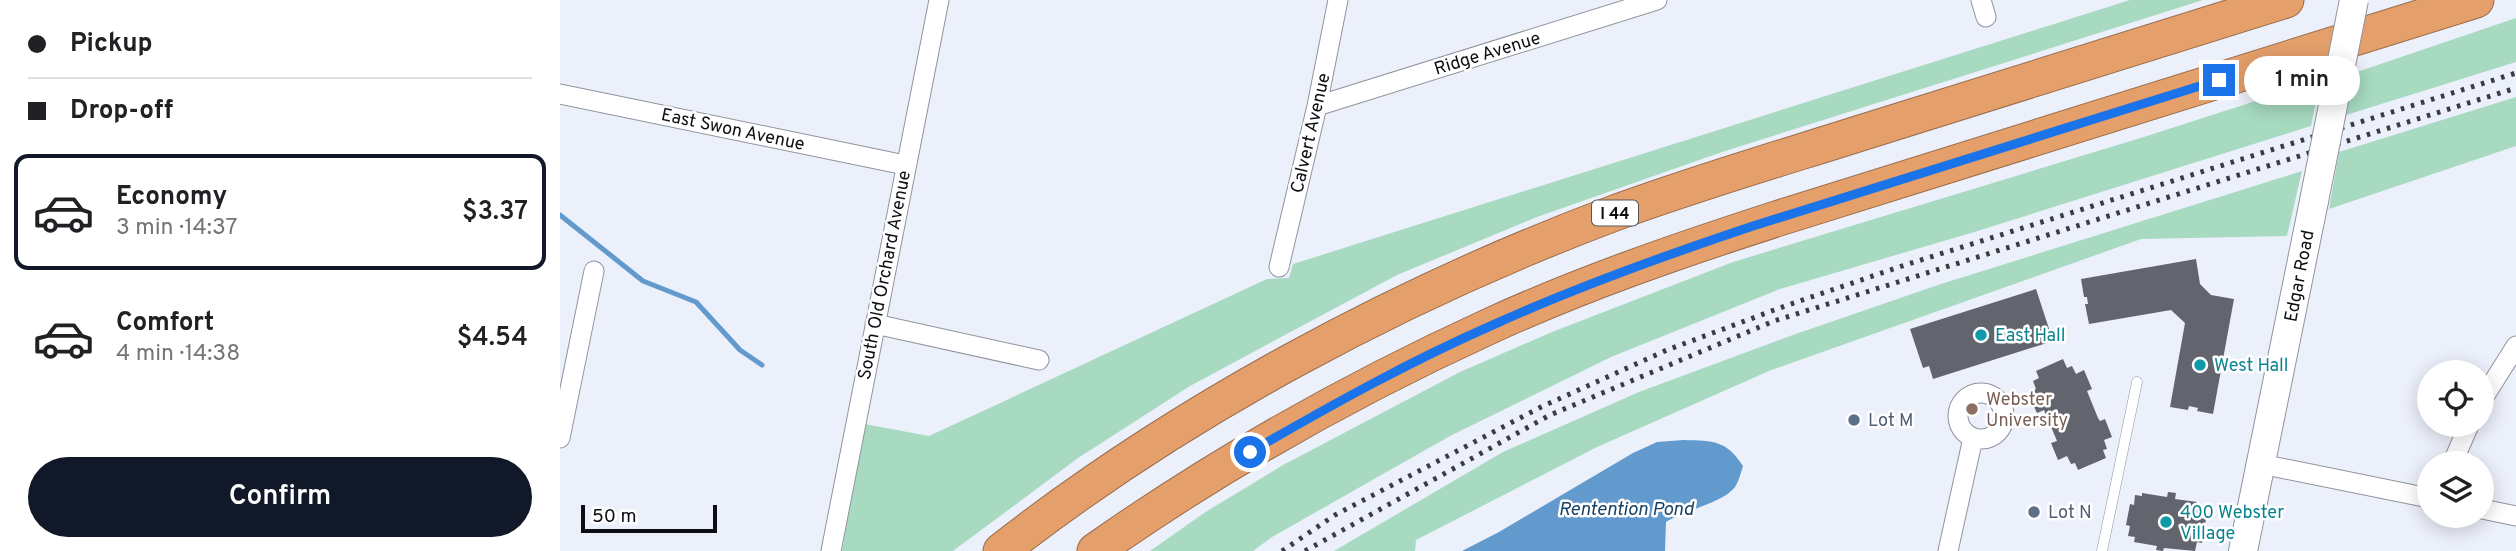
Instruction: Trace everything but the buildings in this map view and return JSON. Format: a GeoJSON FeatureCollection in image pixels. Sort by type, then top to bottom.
{"type":"FeatureCollection","features":[{"type":"Feature","properties":{"kind":"highway","name":"I 44"},"geometry":{"type":"LineString","coordinates":[[1001,551],[1097,482],[1270,374],[1361,325],[1524,249],[1613,214],[1709,181],[2286,0]]}},
{"type":"Feature","properties":{"kind":"highway"},"geometry":{"type":"LineString","coordinates":[[1095,551],[1228,464],[1315,413],[1483,329],[1588,285],[1683,249],[2476,0]]}},
{"type":"Feature","properties":{"kind":"street","name":"South Old Orchard Avenue"},"geometry":{"type":"LineString","coordinates":[[831,551],[939,0]]}},
{"type":"Feature","properties":{"kind":"street","name":"Calvert Avenue"},"geometry":{"type":"LineString","coordinates":[[1279,267],[1317,107],[1338,0]]}},
{"type":"Feature","properties":{"kind":"street","name":"Ridge Avenue"},"geometry":{"type":"LineString","coordinates":[[1317,107],[1657,0]]}},
{"type":"Feature","properties":{"kind":"street","name":"Edgar Road"},"geometry":{"type":"LineString","coordinates":[[2243,551],[2354,0]]}},
{"type":"Feature","properties":{"kind":"street","name":"East Swon Avenue"},"geometry":{"type":"LineString","coordinates":[[560,94],[905,164]]}},
{"type":"Feature","properties":{"kind":"street"},"geometry":{"type":"LineString","coordinates":[[560,438],[594,271]]}},
{"type":"Feature","properties":{"kind":"street"},"geometry":{"type":"LineString","coordinates":[[875,324],[1039,360]]}},
{"type":"Feature","properties":{"kind":"street"},"geometry":{"type":"LineString","coordinates":[[2494,381],[2516,346]]}},
{"type":"Feature","properties":{"kind":"street"},"geometry":{"type":"LineString","coordinates":[[1948,551],[1973,438]]}},
{"type":"Feature","properties":{"kind":"street"},"geometry":{"type":"LineString","coordinates":[[2261,464],[2417,496]]}},
{"type":"Feature","properties":{"kind":"street"},"geometry":{"type":"LineString","coordinates":[[2494,511],[2516,516]]}},
{"type":"Feature","properties":{"kind":"lane"},"geometry":{"type":"LineString","coordinates":[[2102,551],[2137,382]]}},
{"type":"Feature","properties":{"kind":"green space"},"geometry":{"type":"Polygon","coordinates":[[[2130,0],[2203,0],[1722,152],[1537,217],[1397,275],[1190,386],[1078,458],[953,551],[842,551],[864,424],[929,436],[1267,279],[1289,278],[1293,264],[2130,0]]]}},
{"type":"Feature","properties":{"kind":"green space"},"geometry":{"type":"Polygon","coordinates":[[[2516,18],[2516,62],[2346,115],[2354,73],[2516,18]]]}},
{"type":"Feature","properties":{"kind":"green space"},"geometry":{"type":"Polygon","coordinates":[[[2308,84],[2319,87],[2311,126],[1971,233],[1780,289],[1611,357],[1450,436],[1272,537],[1253,551],[1150,551],[1204,513],[1283,465],[1460,372],[1552,332],[1733,262],[2308,84]]]}},
{"type":"Feature","properties":{"kind":"green space"},"geometry":{"type":"Polygon","coordinates":[[[2516,97],[2516,146],[2329,209],[2339,152],[2516,97]]]}},
{"type":"Feature","properties":{"kind":"green space"},"geometry":{"type":"Polygon","coordinates":[[[2302,171],[2287,236],[2141,239],[1769,371],[1597,447],[1416,540],[1415,551],[1334,551],[1503,452],[1639,392],[1941,284],[2302,171]]]}},
{"type":"Feature","properties":{"kind":"water","name":"Rentention Pond"},"geometry":{"type":"Polygon","coordinates":[[[1703,441],[1725,447],[1743,466],[1736,485],[1729,493],[1666,522],[1665,551],[1462,551],[1633,453],[1657,442],[1703,441]]]}},
{"type":"Feature","properties":{"kind":"waterway"},"geometry":{"type":"LineString","coordinates":[[560,215],[643,281],[696,302],[740,350],[762,365]]}},
{"type":"Feature","properties":{"kind":"railway"},"geometry":{"type":"LineString","coordinates":[[1282,551],[1335,515],[1541,407],[1667,350],[1905,265],[2516,73]]}},
{"type":"Feature","properties":{"kind":"railway"},"geometry":{"type":"LineString","coordinates":[[1305,551],[1550,415],[1774,321],[2516,88]]}},
{"type":"Feature","properties":{"kind":"place","name":"East Hall"},"geometry":{"type":"Point","coordinates":[1981,335]}},
{"type":"Feature","properties":{"kind":"place","name":"West Hall"},"geometry":{"type":"Point","coordinates":[2200,365]}},
{"type":"Feature","properties":{"kind":"place","name":"Webster University"},"geometry":{"type":"Point","coordinates":[1972,409]}},
{"type":"Feature","properties":{"kind":"place","name":"Lot M"},"geometry":{"type":"Point","coordinates":[1854,420]}},
{"type":"Feature","properties":{"kind":"place","name":"Lot N"},"geometry":{"type":"Point","coordinates":[2034,512]}},
{"type":"Feature","properties":{"kind":"place","name":"400 Webster Village"},"geometry":{"type":"Point","coordinates":[2166,522]}},
{"type":"Feature","properties":{"kind":"route"},"geometry":{"type":"LineString","coordinates":[[1250,452],[1315,413],[1404,367],[1494,324],[1588,285],[1753,226],[2219,80]]}}]}
